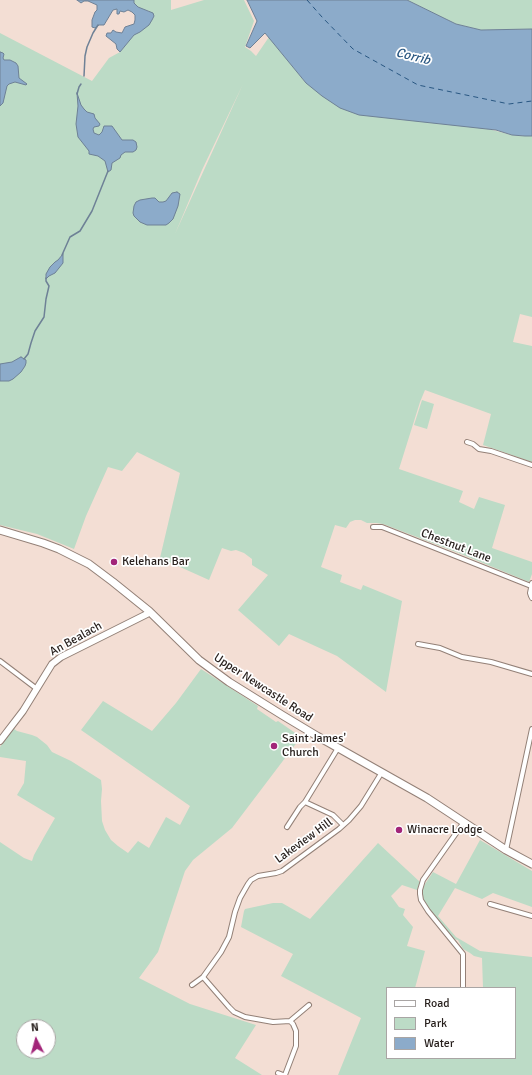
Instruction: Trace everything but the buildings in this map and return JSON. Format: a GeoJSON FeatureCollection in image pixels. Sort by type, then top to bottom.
{"type":"FeatureCollection","features":[{"type":"Feature","properties":{"kind":"main road","name":"Upper Newcastle Road"},"geometry":{"type":"LineString","coordinates":[[0,530],[35,540],[59,549],[89,564],[108,577],[149,611],[194,655],[219,675],[282,716],[427,798],[506,850],[532,864]]}},
{"type":"Feature","properties":{"kind":"street"},"geometry":{"type":"LineString","coordinates":[[467,442],[473,444],[479,449],[491,451],[532,465]]}},
{"type":"Feature","properties":{"kind":"street","name":"Chestnut Lane"},"geometry":{"type":"LineString","coordinates":[[373,527],[382,527],[532,585],[532,598]]}},
{"type":"Feature","properties":{"kind":"street","name":"An Bealach"},"geometry":{"type":"LineString","coordinates":[[0,741],[23,711],[49,667],[56,661],[146,614],[149,611]]}},
{"type":"Feature","properties":{"kind":"street"},"geometry":{"type":"LineString","coordinates":[[418,644],[440,648],[462,657],[491,662],[532,674]]}},
{"type":"Feature","properties":{"kind":"street"},"geometry":{"type":"LineString","coordinates":[[0,661],[37,689]]}},
{"type":"Feature","properties":{"kind":"street"},"geometry":{"type":"LineString","coordinates":[[506,850],[532,729]]}},
{"type":"Feature","properties":{"kind":"street"},"geometry":{"type":"LineString","coordinates":[[287,827],[300,807],[306,802],[338,748]]}},
{"type":"Feature","properties":{"kind":"street","name":"Lakeview Hill"},"geometry":{"type":"LineString","coordinates":[[192,985],[203,977],[215,962],[226,943],[240,898],[248,884],[258,876],[282,871],[349,820],[361,806],[382,772]]}},
{"type":"Feature","properties":{"kind":"street"},"geometry":{"type":"LineString","coordinates":[[306,802],[333,815],[343,825]]}},
{"type":"Feature","properties":{"kind":"street"},"geometry":{"type":"LineString","coordinates":[[463,987],[463,954],[428,912],[421,900],[420,890],[423,880],[464,822]]}},
{"type":"Feature","properties":{"kind":"street"},"geometry":{"type":"LineString","coordinates":[[490,904],[532,916]]}},
{"type":"Feature","properties":{"kind":"street"},"geometry":{"type":"LineString","coordinates":[[203,977],[229,1008],[239,1014],[257,1020],[290,1022],[309,1005]]}},
{"type":"Feature","properties":{"kind":"street"},"geometry":{"type":"LineString","coordinates":[[278,1073],[284,1075],[296,1046],[296,1031],[293,1024],[290,1022]]}},
{"type":"Feature","properties":{"kind":"green space"},"geometry":{"type":"Polygon","coordinates":[[[134,0],[171,0],[171,10],[204,0],[244,0],[254,21],[245,47],[256,56],[269,37],[306,83],[512,135],[532,136],[532,317],[520,314],[513,342],[532,346],[532,462],[483,445],[491,414],[425,390],[399,469],[463,491],[459,502],[474,509],[479,497],[505,505],[492,548],[532,562],[532,574],[529,582],[383,524],[367,523],[361,520],[355,520],[350,522],[346,528],[335,525],[321,567],[342,575],[340,582],[361,590],[363,585],[402,601],[386,692],[337,656],[289,634],[279,646],[238,610],[268,575],[252,565],[252,559],[244,553],[222,548],[209,580],[160,558],[180,473],[137,452],[122,471],[108,467],[86,516],[74,549],[37,534],[0,525],[0,33],[92,81],[109,58],[120,52],[134,34],[140,32],[149,11],[142,10],[134,3],[134,0]],[[243,84],[202,170],[175,234],[243,84]]]}},
{"type":"Feature","properties":{"kind":"green space"},"geometry":{"type":"Polygon","coordinates":[[[407,0],[532,0],[532,29],[481,30],[456,24],[407,0]]]}},
{"type":"Feature","properties":{"kind":"green space"},"geometry":{"type":"Polygon","coordinates":[[[422,400],[434,404],[427,429],[414,425],[422,400]]]}},
{"type":"Feature","properties":{"kind":"green space"},"geometry":{"type":"Polygon","coordinates":[[[201,669],[258,706],[257,709],[276,722],[278,721],[301,737],[232,828],[193,860],[185,871],[158,952],[139,978],[190,1004],[256,1025],[235,1058],[262,1075],[0,1075],[0,842],[24,858],[32,861],[55,818],[17,795],[24,783],[26,761],[0,757],[0,747],[13,728],[17,731],[37,737],[47,745],[52,752],[71,761],[101,780],[102,821],[105,830],[111,840],[128,853],[138,841],[149,848],[166,817],[180,825],[190,806],[81,730],[103,701],[152,731],[176,703],[201,669]]]}},
{"type":"Feature","properties":{"kind":"green space"},"geometry":{"type":"Polygon","coordinates":[[[480,840],[532,871],[532,907],[493,893],[482,899],[455,888],[438,916],[456,937],[480,951],[532,957],[532,1075],[338,1075],[361,1018],[281,976],[293,954],[241,927],[245,909],[273,903],[282,903],[310,919],[378,843],[420,882],[417,890],[402,885],[391,896],[399,907],[405,909],[403,915],[413,927],[407,946],[425,951],[415,987],[386,987],[386,1059],[516,1059],[516,987],[483,987],[482,958],[474,956],[463,949],[458,940],[453,939],[439,924],[425,904],[422,890],[433,872],[456,884],[480,840]]]}},
{"type":"Feature","properties":{"kind":"water"},"geometry":{"type":"Polygon","coordinates":[[[77,0],[134,0],[134,3],[138,7],[153,13],[154,16],[149,25],[134,35],[120,52],[117,49],[116,44],[106,36],[107,33],[111,33],[113,30],[122,33],[125,27],[134,24],[135,15],[128,10],[124,12],[120,11],[119,14],[117,14],[117,9],[113,10],[104,25],[99,25],[95,28],[92,27],[92,20],[97,10],[97,5],[88,1],[81,3],[77,0]]]}},
{"type":"Feature","properties":{"kind":"water","name":"Corrib"},"geometry":{"type":"Polygon","coordinates":[[[247,0],[407,0],[456,24],[481,30],[532,29],[532,136],[512,135],[496,130],[359,115],[340,108],[306,83],[265,33],[250,48],[246,46],[257,21],[247,0]]]}},
{"type":"Feature","properties":{"kind":"water"},"geometry":{"type":"Polygon","coordinates":[[[0,52],[4,54],[4,60],[10,60],[16,63],[18,66],[19,78],[27,84],[15,82],[9,84],[7,86],[3,103],[0,106],[0,52]]]}},
{"type":"Feature","properties":{"kind":"water"},"geometry":{"type":"Polygon","coordinates":[[[77,93],[81,105],[87,112],[94,114],[95,118],[100,124],[99,126],[94,127],[94,133],[99,135],[104,126],[112,126],[122,140],[133,140],[136,142],[136,150],[133,152],[125,152],[121,155],[120,158],[112,163],[111,170],[108,172],[105,161],[98,156],[89,154],[89,151],[78,137],[76,124],[78,106],[77,93]]]}},
{"type":"Feature","properties":{"kind":"water"},"geometry":{"type":"Polygon","coordinates":[[[177,192],[180,194],[178,206],[173,219],[166,225],[147,225],[140,222],[134,216],[134,206],[136,202],[155,198],[159,202],[163,202],[166,201],[172,193],[177,192]]]}},
{"type":"Feature","properties":{"kind":"water"},"geometry":{"type":"Polygon","coordinates":[[[63,254],[63,263],[55,273],[46,279],[46,274],[50,267],[63,254]]]}},
{"type":"Feature","properties":{"kind":"water"},"geometry":{"type":"Polygon","coordinates":[[[21,357],[26,360],[26,363],[21,372],[9,381],[0,381],[0,364],[12,362],[21,357]]]}},
{"type":"Feature","properties":{"kind":"waterway"},"geometry":{"type":"LineString","coordinates":[[84,76],[87,47],[98,25]]}},
{"type":"Feature","properties":{"kind":"waterway"},"geometry":{"type":"LineString","coordinates":[[77,94],[81,84]]}},
{"type":"Feature","properties":{"kind":"waterway"},"geometry":{"type":"LineString","coordinates":[[62,255],[70,237],[80,231],[92,211],[108,171]]}},
{"type":"Feature","properties":{"kind":"waterway"},"geometry":{"type":"LineString","coordinates":[[24,359],[28,354],[35,331],[44,317],[49,286],[46,278]]}},
{"type":"Feature","properties":{"kind":"ferry route"},"geometry":{"type":"LineString","coordinates":[[307,0],[353,49],[418,85],[509,104],[532,101]]}},
{"type":"Feature","properties":{"kind":"place","name":"Kelehans Bar"},"geometry":{"type":"Point","coordinates":[114,562]}},
{"type":"Feature","properties":{"kind":"place","name":"Saint James' Church"},"geometry":{"type":"Point","coordinates":[274,746]}},
{"type":"Feature","properties":{"kind":"place","name":"Winacre Lodge"},"geometry":{"type":"Point","coordinates":[399,830]}}]}
